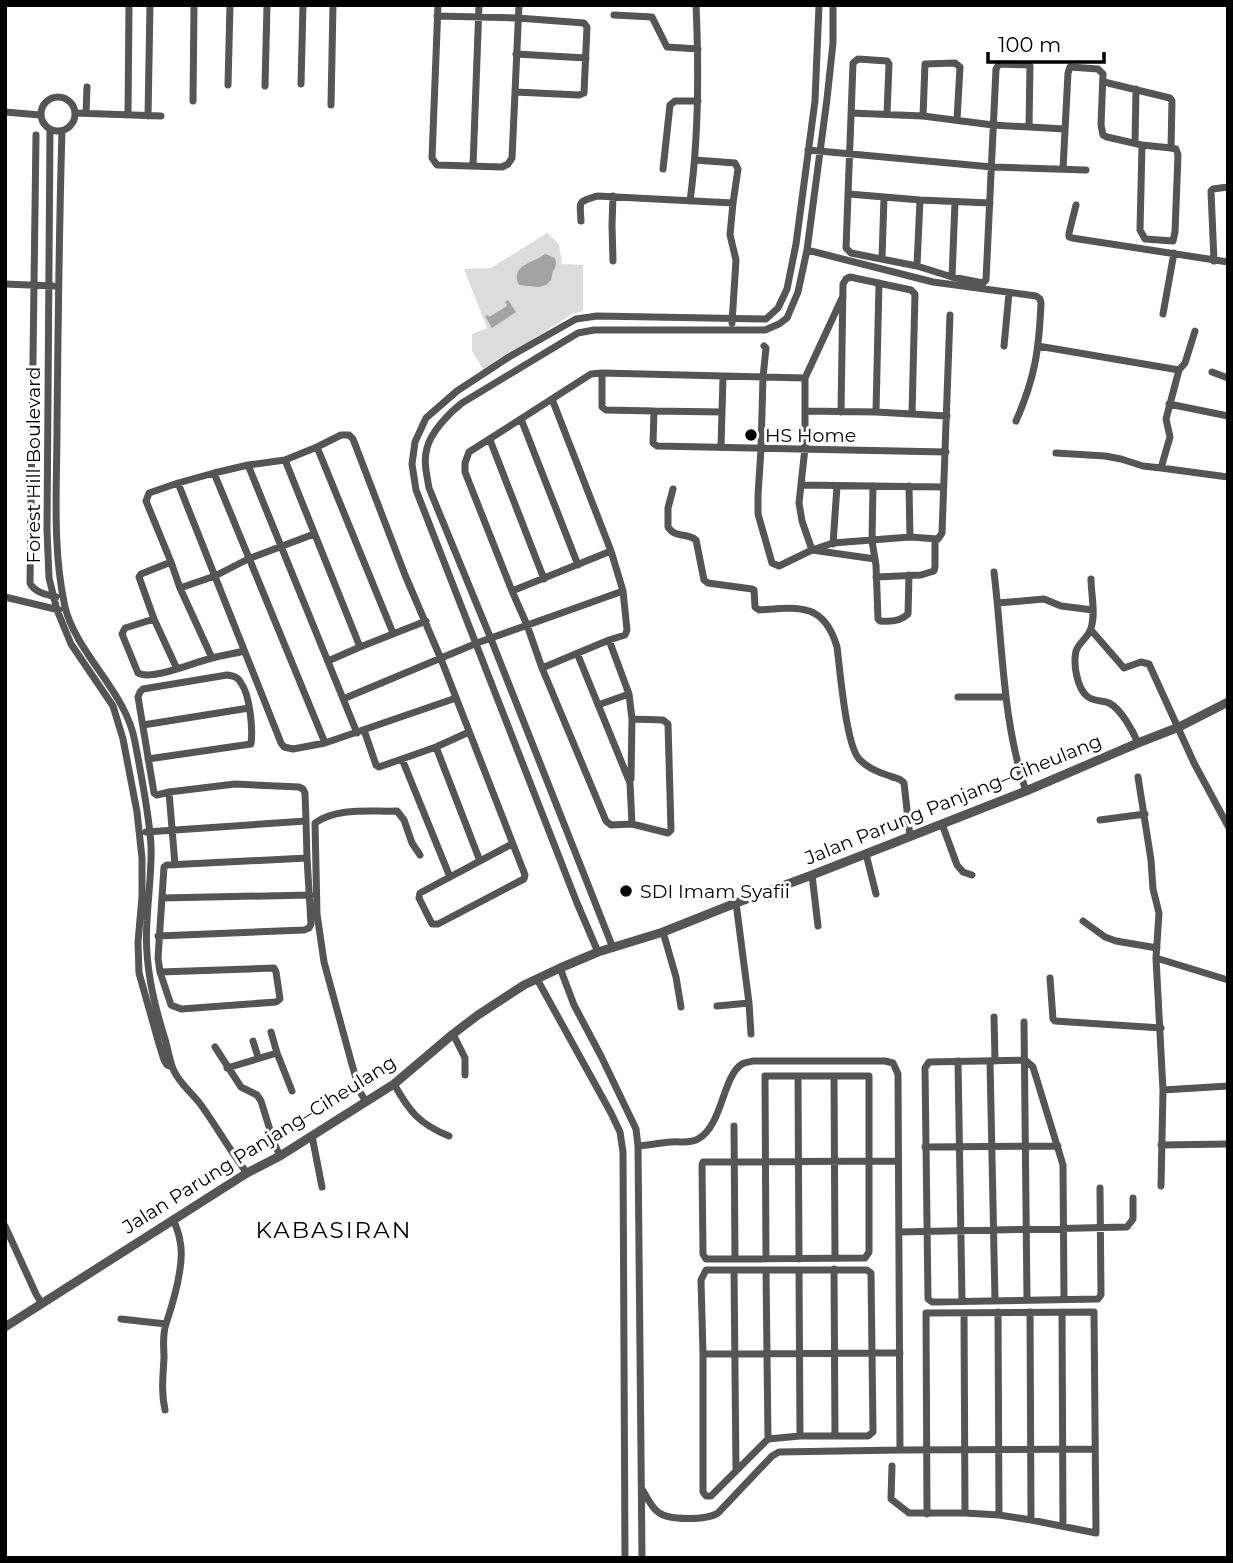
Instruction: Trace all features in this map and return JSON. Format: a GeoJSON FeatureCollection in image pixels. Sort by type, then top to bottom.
{"type":"FeatureCollection","features":[{"type":"Feature","properties":{"kind":"street"},"geometry":{"type":"LineString","coordinates":[[128,115],[129,5]]}},
{"type":"Feature","properties":{"kind":"street"},"geometry":{"type":"LineString","coordinates":[[148,116],[150,5]]}},
{"type":"Feature","properties":{"kind":"street"},"geometry":{"type":"LineString","coordinates":[[193,101],[194,5]]}},
{"type":"Feature","properties":{"kind":"street"},"geometry":{"type":"LineString","coordinates":[[228,85],[230,5]]}},
{"type":"Feature","properties":{"kind":"street"},"geometry":{"type":"LineString","coordinates":[[265,86],[267,5]]}},
{"type":"Feature","properties":{"kind":"street"},"geometry":{"type":"LineString","coordinates":[[301,84],[303,5]]}},
{"type":"Feature","properties":{"kind":"street"},"geometry":{"type":"LineString","coordinates":[[331,105],[333,5]]}},
{"type":"Feature","properties":{"kind":"street"},"geometry":{"type":"LineString","coordinates":[[438,5],[432,158],[437,165],[502,167],[512,158],[519,5]]}},
{"type":"Feature","properties":{"kind":"street"},"geometry":{"type":"LineString","coordinates":[[473,166],[480,5]]}},
{"type":"Feature","properties":{"kind":"street"},"geometry":{"type":"LineString","coordinates":[[690,201],[698,102],[696,5]]}},
{"type":"Feature","properties":{"kind":"street"},"geometry":{"type":"LineString","coordinates":[[819,5],[815,101],[796,244],[787,289],[778,308],[766,319],[765,330],[758,514],[772,563],[779,566],[833,543],[941,537],[950,315]]}},
{"type":"Feature","properties":{"kind":"street"},"geometry":{"type":"LineString","coordinates":[[613,948],[429,488],[425,468],[427,446],[441,423],[462,403],[578,333],[594,330],[765,330],[787,318],[798,292],[807,250],[833,43],[833,5]]}},
{"type":"Feature","properties":{"kind":"street"},"geometry":{"type":"LineString","coordinates":[[614,15],[648,16],[654,20],[667,47],[698,50]]}},
{"type":"Feature","properties":{"kind":"street"},"geometry":{"type":"LineString","coordinates":[[437,16],[584,23],[587,27],[584,93],[515,92]]}},
{"type":"Feature","properties":{"kind":"street"},"geometry":{"type":"LineString","coordinates":[[516,54],[586,58]]}},
{"type":"Feature","properties":{"kind":"street"},"geometry":{"type":"LineString","coordinates":[[887,114],[889,64],[885,60],[858,59],[853,63],[846,248],[851,253],[982,283],[986,280],[993,125],[999,64],[1028,65],[1031,69],[1028,127]]}},
{"type":"Feature","properties":{"kind":"street"},"geometry":{"type":"LineString","coordinates":[[923,116],[925,64],[955,63],[960,67],[957,120]]}},
{"type":"Feature","properties":{"kind":"street"},"geometry":{"type":"LineString","coordinates":[[1063,169],[1068,69],[1097,69],[1103,74],[1104,82],[1101,132],[1107,137],[1139,144],[1176,149],[1178,155],[1173,241],[1145,239],[1140,230],[1139,144],[1136,89]]}},
{"type":"Feature","properties":{"kind":"street"},"geometry":{"type":"LineString","coordinates":[[1104,82],[1172,99],[1171,148]]}},
{"type":"Feature","properties":{"kind":"street"},"geometry":{"type":"LineString","coordinates":[[86,113],[88,87]]}},
{"type":"Feature","properties":{"kind":"street"},"geometry":{"type":"LineString","coordinates":[[60,96],[71,102],[75,113],[72,124],[62,131],[50,130],[40,115],[44,103],[60,96]]}},
{"type":"Feature","properties":{"kind":"street"},"geometry":{"type":"LineString","coordinates":[[663,169],[670,104],[675,101],[698,102]]}},
{"type":"Feature","properties":{"kind":"street"},"geometry":{"type":"LineString","coordinates":[[5,112],[40,115]]}},
{"type":"Feature","properties":{"kind":"street"},"geometry":{"type":"LineString","coordinates":[[75,113],[161,116]]}},
{"type":"Feature","properties":{"kind":"street"},"geometry":{"type":"LineString","coordinates":[[851,113],[923,116],[993,125],[1065,129]]}},
{"type":"Feature","properties":{"kind":"street","name":"Forest Hill Boulevard"},"geometry":{"type":"LineString","coordinates":[[50,130],[47,530],[49,578],[57,610],[72,644],[115,712],[127,755],[140,833],[143,875],[138,942],[139,973],[164,1060],[172,1067]]}},
{"type":"Feature","properties":{"kind":"street","name":"Forest Hill Boulevard"},"geometry":{"type":"LineString","coordinates":[[62,131],[56,549],[67,612],[82,644],[130,721],[135,739],[149,832],[151,872],[147,922],[148,968],[157,1015],[172,1067]]}},
{"type":"Feature","properties":{"kind":"street"},"geometry":{"type":"LineString","coordinates":[[36,135],[30,583],[33,588],[64,598]]}},
{"type":"Feature","properties":{"kind":"street"},"geometry":{"type":"LineString","coordinates":[[808,150],[992,167],[1086,170]]}},
{"type":"Feature","properties":{"kind":"street"},"geometry":{"type":"LineString","coordinates":[[695,160],[735,163],[738,169],[730,235],[736,261],[732,330]]}},
{"type":"Feature","properties":{"kind":"street"},"geometry":{"type":"LineString","coordinates":[[1213,261],[1211,191],[1228,187]]}},
{"type":"Feature","properties":{"kind":"street"},"geometry":{"type":"LineString","coordinates":[[849,194],[990,203]]}},
{"type":"Feature","properties":{"kind":"street"},"geometry":{"type":"LineString","coordinates":[[581,221],[580,203],[597,196],[733,203]]}},
{"type":"Feature","properties":{"kind":"street"},"geometry":{"type":"LineString","coordinates":[[613,196],[613,261]]}},
{"type":"Feature","properties":{"kind":"street"},"geometry":{"type":"LineString","coordinates":[[882,258],[884,198]]}},
{"type":"Feature","properties":{"kind":"street"},"geometry":{"type":"LineString","coordinates":[[917,266],[920,200]]}},
{"type":"Feature","properties":{"kind":"street"},"geometry":{"type":"LineString","coordinates":[[952,277],[955,202]]}},
{"type":"Feature","properties":{"kind":"street"},"geometry":{"type":"LineString","coordinates":[[1076,205],[1069,236],[1228,262]]}},
{"type":"Feature","properties":{"kind":"street"},"geometry":{"type":"LineString","coordinates":[[807,250],[933,282],[1036,296],[1040,299],[1038,346],[1031,382],[1016,421]]}},
{"type":"Feature","properties":{"kind":"street"},"geometry":{"type":"LineString","coordinates":[[1163,314],[1174,253]]}},
{"type":"Feature","properties":{"kind":"street"},"geometry":{"type":"LineString","coordinates":[[841,412],[843,284],[850,277],[911,290],[915,294],[912,414]]}},
{"type":"Feature","properties":{"kind":"street"},"geometry":{"type":"LineString","coordinates":[[5,284],[58,286]]}},
{"type":"Feature","properties":{"kind":"street"},"geometry":{"type":"LineString","coordinates":[[876,412],[879,284]]}},
{"type":"Feature","properties":{"kind":"street"},"geometry":{"type":"LineString","coordinates":[[1004,345],[1009,293]]}},
{"type":"Feature","properties":{"kind":"street"},"geometry":{"type":"LineString","coordinates":[[812,550],[799,503],[805,448],[805,378],[843,296]]}},
{"type":"Feature","properties":{"kind":"street"},"geometry":{"type":"LineString","coordinates":[[598,952],[416,490],[412,464],[415,442],[426,418],[457,391],[509,357],[576,319],[597,316],[766,319]]}},
{"type":"Feature","properties":{"kind":"street"},"geometry":{"type":"LineString","coordinates":[[1161,468],[1170,436],[1166,423],[1169,404],[1195,331]]}},
{"type":"Feature","properties":{"kind":"street"},"geometry":{"type":"LineString","coordinates":[[1038,346],[1179,370]]}},
{"type":"Feature","properties":{"kind":"street"},"geometry":{"type":"LineString","coordinates":[[1212,372],[1228,378]]}},
{"type":"Feature","properties":{"kind":"street"},"geometry":{"type":"LineString","coordinates":[[602,373],[604,409],[722,412]]}},
{"type":"Feature","properties":{"kind":"street"},"geometry":{"type":"LineString","coordinates":[[632,719],[663,720],[668,724],[671,830],[668,833],[632,824],[611,825],[606,821],[465,472],[469,452],[591,374],[805,378]]}},
{"type":"Feature","properties":{"kind":"street"},"geometry":{"type":"LineString","coordinates":[[721,447],[723,377]]}},
{"type":"Feature","properties":{"kind":"street"},"geometry":{"type":"LineString","coordinates":[[542,668],[627,633],[623,592],[611,551],[552,399]]}},
{"type":"Feature","properties":{"kind":"street"},"geometry":{"type":"LineString","coordinates":[[1169,404],[1228,416]]}},
{"type":"Feature","properties":{"kind":"street"},"geometry":{"type":"LineString","coordinates":[[654,411],[653,443],[657,446],[946,452]]}},
{"type":"Feature","properties":{"kind":"street"},"geometry":{"type":"LineString","coordinates":[[805,411],[947,416]]}},
{"type":"Feature","properties":{"kind":"street"},"geometry":{"type":"LineString","coordinates":[[521,419],[578,565]]}},
{"type":"Feature","properties":{"kind":"street"},"geometry":{"type":"LineString","coordinates":[[212,658],[180,588],[146,501],[147,496],[178,483],[214,473],[285,460],[341,435],[349,435],[353,439],[405,575],[426,621],[525,875],[524,879],[438,924],[432,924],[418,895],[420,892],[512,844]]}},
{"type":"Feature","properties":{"kind":"street"},"geometry":{"type":"LineString","coordinates":[[490,440],[544,579]]}},
{"type":"Feature","properties":{"kind":"street"},"geometry":{"type":"LineString","coordinates":[[317,447],[393,633]]}},
{"type":"Feature","properties":{"kind":"street"},"geometry":{"type":"LineString","coordinates":[[1056,453],[1105,456],[1143,467],[1228,477]]}},
{"type":"Feature","properties":{"kind":"street"},"geometry":{"type":"LineString","coordinates":[[285,460],[360,647]]}},
{"type":"Feature","properties":{"kind":"street"},"geometry":{"type":"LineString","coordinates":[[248,465],[343,699],[376,765],[379,767],[436,747],[469,732]]}},
{"type":"Feature","properties":{"kind":"street"},"geometry":{"type":"LineString","coordinates":[[214,473],[325,743]]}},
{"type":"Feature","properties":{"kind":"street"},"geometry":{"type":"LineString","coordinates":[[178,483],[284,747],[293,749],[325,743],[456,698]]}},
{"type":"Feature","properties":{"kind":"street"},"geometry":{"type":"LineString","coordinates":[[802,485],[943,487]]}},
{"type":"Feature","properties":{"kind":"street"},"geometry":{"type":"LineString","coordinates":[[833,553],[837,486]]}},
{"type":"Feature","properties":{"kind":"street"},"geometry":{"type":"LineString","coordinates":[[873,486],[872,541],[877,619],[888,621],[905,618],[908,614],[909,575]]}},
{"type":"Feature","properties":{"kind":"street"},"geometry":{"type":"LineString","coordinates":[[909,486],[909,537]]}},
{"type":"Feature","properties":{"kind":"street"},"geometry":{"type":"LineString","coordinates":[[673,489],[668,508],[668,527],[674,534],[696,540],[708,583],[754,590],[755,607],[759,610],[792,607],[813,612],[833,633],[850,739],[857,758],[866,765],[900,778],[904,783],[910,837]]}},
{"type":"Feature","properties":{"kind":"street"},"geometry":{"type":"LineString","coordinates":[[180,588],[314,534]]}},
{"type":"Feature","properties":{"kind":"street"},"geometry":{"type":"LineString","coordinates":[[876,577],[921,575],[934,570],[935,539]]}},
{"type":"Feature","properties":{"kind":"street"},"geometry":{"type":"LineString","coordinates":[[812,550],[875,559]]}},
{"type":"Feature","properties":{"kind":"street"},"geometry":{"type":"LineString","coordinates":[[512,592],[611,551]]}},
{"type":"Feature","properties":{"kind":"street"},"geometry":{"type":"LineString","coordinates":[[171,562],[141,573],[139,577],[154,619],[177,669]]}},
{"type":"Feature","properties":{"kind":"street"},"geometry":{"type":"LineString","coordinates":[[994,572],[1005,697],[1018,767],[1026,791]]}},
{"type":"Feature","properties":{"kind":"street"},"geometry":{"type":"LineString","coordinates":[[1091,579],[1091,630],[1076,651],[1076,672],[1088,697],[1111,704],[1130,726],[1138,743]]}},
{"type":"Feature","properties":{"kind":"street"},"geometry":{"type":"LineString","coordinates":[[343,699],[477,643],[623,592]]}},
{"type":"Feature","properties":{"kind":"street"},"geometry":{"type":"LineString","coordinates":[[5,597],[67,612]]}},
{"type":"Feature","properties":{"kind":"street"},"geometry":{"type":"LineString","coordinates":[[998,603],[1044,599],[1061,606],[1093,610]]}},
{"type":"Feature","properties":{"kind":"street"},"geometry":{"type":"LineString","coordinates":[[154,619],[125,628],[122,634],[138,673],[144,676],[244,651]]}},
{"type":"Feature","properties":{"kind":"street"},"geometry":{"type":"LineString","coordinates":[[328,662],[426,621]]}},
{"type":"Feature","properties":{"kind":"street"},"geometry":{"type":"LineString","coordinates":[[1091,630],[1124,668],[1141,662],[1149,664],[1194,762],[1228,826]]}},
{"type":"Feature","properties":{"kind":"street"},"geometry":{"type":"LineString","coordinates":[[609,639],[629,694],[632,719],[632,824]]}},
{"type":"Feature","properties":{"kind":"street"},"geometry":{"type":"LineString","coordinates":[[578,653],[631,783]]}},
{"type":"Feature","properties":{"kind":"street"},"geometry":{"type":"LineString","coordinates":[[148,759],[251,744],[249,708],[243,684],[235,676],[227,675],[143,689],[139,692],[138,697],[143,725],[148,759],[154,793],[158,795],[235,784],[299,787],[305,793],[311,924],[309,928],[158,936]]}},
{"type":"Feature","properties":{"kind":"street"},"geometry":{"type":"LineString","coordinates":[[598,705],[629,694]]}},
{"type":"Feature","properties":{"kind":"street"},"geometry":{"type":"LineString","coordinates":[[958,697],[1005,697]]}},
{"type":"Feature","properties":{"kind":"street","name":"Jalan Parung Panjang–Ciheulang"},"geometry":{"type":"LineString","coordinates":[[5,1327],[173,1219],[394,1084],[453,1034],[501,1000],[537,979],[598,952],[663,932],[1026,791],[1179,727],[1228,702]]}},
{"type":"Feature","properties":{"kind":"street"},"geometry":{"type":"LineString","coordinates":[[143,725],[249,708]]}},
{"type":"Feature","properties":{"kind":"street"},"geometry":{"type":"LineString","coordinates":[[436,747],[480,861]]}},
{"type":"Feature","properties":{"kind":"street"},"geometry":{"type":"LineString","coordinates":[[402,758],[450,877]]}},
{"type":"Feature","properties":{"kind":"street"},"geometry":{"type":"LineString","coordinates":[[1138,777],[1159,914],[1156,958],[1163,1090],[1161,1186]]}},
{"type":"Feature","properties":{"kind":"street"},"geometry":{"type":"LineString","coordinates":[[169,792],[176,864]]}},
{"type":"Feature","properties":{"kind":"street"},"geometry":{"type":"LineString","coordinates":[[366,1102],[360,1092],[324,962],[317,914],[315,823],[326,817],[351,812],[397,811],[404,820],[412,843],[421,855]]}},
{"type":"Feature","properties":{"kind":"street"},"geometry":{"type":"LineString","coordinates":[[1100,820],[1145,814]]}},
{"type":"Feature","properties":{"kind":"street"},"geometry":{"type":"LineString","coordinates":[[140,833],[306,821]]}},
{"type":"Feature","properties":{"kind":"street"},"geometry":{"type":"LineString","coordinates":[[942,824],[957,865],[972,875]]}},
{"type":"Feature","properties":{"kind":"street"},"geometry":{"type":"LineString","coordinates":[[866,854],[876,894]]}},
{"type":"Feature","properties":{"kind":"street"},"geometry":{"type":"LineString","coordinates":[[160,972],[274,968],[280,999],[276,1002],[181,1009],[171,1004],[160,972],[158,958],[164,867],[176,864],[307,858]]}},
{"type":"Feature","properties":{"kind":"street"},"geometry":{"type":"LineString","coordinates":[[812,875],[818,926]]}},
{"type":"Feature","properties":{"kind":"street"},"geometry":{"type":"LineString","coordinates":[[162,898],[310,895]]}},
{"type":"Feature","properties":{"kind":"street"},"geometry":{"type":"LineString","coordinates":[[736,903],[751,1034]]}},
{"type":"Feature","properties":{"kind":"street"},"geometry":{"type":"LineString","coordinates":[[1083,921],[1105,937],[1157,948]]}},
{"type":"Feature","properties":{"kind":"street"},"geometry":{"type":"LineString","coordinates":[[663,932],[676,977],[681,1007]]}},
{"type":"Feature","properties":{"kind":"street"},"geometry":{"type":"LineString","coordinates":[[1156,958],[1228,980]]}},
{"type":"Feature","properties":{"kind":"street"},"geometry":{"type":"LineString","coordinates":[[560,968],[574,1005],[636,1129],[642,1558]]}},
{"type":"Feature","properties":{"kind":"street"},"geometry":{"type":"LineString","coordinates":[[1050,978],[1052,1019],[1059,1023],[1161,1028]]}},
{"type":"Feature","properties":{"kind":"street"},"geometry":{"type":"LineString","coordinates":[[537,979],[620,1132],[623,1152],[625,1558]]}},
{"type":"Feature","properties":{"kind":"street"},"geometry":{"type":"LineString","coordinates":[[718,1006],[749,1003]]}},
{"type":"Feature","properties":{"kind":"street"},"geometry":{"type":"LineString","coordinates":[[994,1017],[992,1147],[995,1300]]}},
{"type":"Feature","properties":{"kind":"street"},"geometry":{"type":"LineString","coordinates":[[1024,1022],[1027,1299]]}},
{"type":"Feature","properties":{"kind":"street"},"geometry":{"type":"LineString","coordinates":[[271,1032],[292,1091]]}},
{"type":"Feature","properties":{"kind":"street"},"geometry":{"type":"LineString","coordinates":[[453,1034],[465,1058],[465,1075]]}},
{"type":"Feature","properties":{"kind":"street"},"geometry":{"type":"LineString","coordinates":[[253,1041],[258,1057]]}},
{"type":"Feature","properties":{"kind":"street"},"geometry":{"type":"LineString","coordinates":[[215,1047],[242,1087],[261,1101],[279,1156]]}},
{"type":"Feature","properties":{"kind":"street"},"geometry":{"type":"LineString","coordinates":[[227,1068],[277,1053]]}},
{"type":"Feature","properties":{"kind":"street"},"geometry":{"type":"LineString","coordinates":[[638,1146],[674,1141],[693,1142],[700,1138],[708,1131],[716,1117],[726,1091],[742,1064],[753,1061],[885,1060],[892,1063],[898,1074],[900,1450]]}},
{"type":"Feature","properties":{"kind":"street"},"geometry":{"type":"LineString","coordinates":[[1064,1299],[1063,1165],[1033,1067],[1025,1060],[929,1062],[925,1068],[928,1299],[932,1301],[1098,1299],[1100,1298],[1100,1188]]}},
{"type":"Feature","properties":{"kind":"street"},"geometry":{"type":"LineString","coordinates":[[958,1061],[962,1300]]}},
{"type":"Feature","properties":{"kind":"street"},"geometry":{"type":"LineString","coordinates":[[172,1067],[247,1173]]}},
{"type":"Feature","properties":{"kind":"street"},"geometry":{"type":"LineString","coordinates":[[766,1259],[766,1162],[765,1076],[869,1076],[869,1161],[869,1252],[865,1258],[799,1259],[766,1259],[735,1259],[706,1259],[703,1162],[766,1162],[798,1161],[869,1161],[898,1161]]}},
{"type":"Feature","properties":{"kind":"street"},"geometry":{"type":"LineString","coordinates":[[798,1076],[799,1259]]}},
{"type":"Feature","properties":{"kind":"street"},"geometry":{"type":"LineString","coordinates":[[834,1076],[835,1258]]}},
{"type":"Feature","properties":{"kind":"street"},"geometry":{"type":"LineString","coordinates":[[394,1084],[407,1107],[415,1115],[430,1127],[449,1136]]}},
{"type":"Feature","properties":{"kind":"street"},"geometry":{"type":"LineString","coordinates":[[1163,1090],[1228,1086]]}},
{"type":"Feature","properties":{"kind":"street"},"geometry":{"type":"LineString","coordinates":[[734,1126],[735,1259]]}},
{"type":"Feature","properties":{"kind":"street"},"geometry":{"type":"LineString","coordinates":[[312,1136],[321,1187]]}},
{"type":"Feature","properties":{"kind":"street"},"geometry":{"type":"LineString","coordinates":[[1161,1145],[1228,1144]]}},
{"type":"Feature","properties":{"kind":"street"},"geometry":{"type":"LineString","coordinates":[[925,1147],[1058,1146]]}},
{"type":"Feature","properties":{"kind":"street"},"geometry":{"type":"LineString","coordinates":[[899,1232],[1127,1227],[1133,1219],[1133,1198]]}},
{"type":"Feature","properties":{"kind":"street"},"geometry":{"type":"LineString","coordinates":[[165,1410],[161,1386],[163,1341],[174,1298],[181,1252],[181,1242],[173,1219]]}},
{"type":"Feature","properties":{"kind":"street"},"geometry":{"type":"LineString","coordinates":[[5,1226],[42,1304]]}},
{"type":"Feature","properties":{"kind":"street"},"geometry":{"type":"LineString","coordinates":[[799,1269],[800,1436]]}},
{"type":"Feature","properties":{"kind":"street"},"geometry":{"type":"LineString","coordinates":[[799,1269],[867,1270],[871,1273],[873,1432],[868,1436],[768,1439],[711,1496],[706,1496],[703,1274],[706,1270],[799,1269]]}},
{"type":"Feature","properties":{"kind":"street"},"geometry":{"type":"LineString","coordinates":[[834,1269],[835,1436]]}},
{"type":"Feature","properties":{"kind":"street"},"geometry":{"type":"LineString","coordinates":[[734,1270],[736,1472]]}},
{"type":"Feature","properties":{"kind":"street"},"geometry":{"type":"LineString","coordinates":[[766,1270],[768,1439]]}},
{"type":"Feature","properties":{"kind":"street"},"geometry":{"type":"LineString","coordinates":[[964,1312],[965,1513]]}},
{"type":"Feature","properties":{"kind":"street"},"geometry":{"type":"LineString","coordinates":[[998,1312],[999,1515]]}},
{"type":"Feature","properties":{"kind":"street"},"geometry":{"type":"LineString","coordinates":[[1030,1312],[1031,1520]]}},
{"type":"Feature","properties":{"kind":"street"},"geometry":{"type":"LineString","coordinates":[[1062,1312],[1063,1527]]}},
{"type":"Feature","properties":{"kind":"street"},"geometry":{"type":"LineString","coordinates":[[892,1466],[891,1499],[909,1513],[927,1514],[965,1513],[999,1515],[1096,1533],[1094,1312],[926,1313],[927,1514]]}},
{"type":"Feature","properties":{"kind":"street"},"geometry":{"type":"LineString","coordinates":[[121,1319],[166,1324]]}},
{"type":"Feature","properties":{"kind":"street"},"geometry":{"type":"LineString","coordinates":[[703,1354],[900,1353]]}},
{"type":"Feature","properties":{"kind":"street"},"geometry":{"type":"LineString","coordinates":[[642,1489],[656,1511],[665,1517],[701,1518],[712,1517],[779,1452],[1095,1449]]}},
{"type":"Feature","properties":{"kind":"shaded area"},"geometry":{"type":"Polygon","coordinates":[[[547,233],[559,244],[562,264],[583,265],[583,311],[572,314],[484,371],[472,351],[472,334],[487,328],[464,269],[491,268],[547,233]]]}},
{"type":"Feature","properties":{"kind":"shaded area"},"geometry":{"type":"Polygon","coordinates":[[[545,254],[555,258],[551,280],[539,287],[519,285],[517,273],[520,269],[545,254]]]}},
{"type":"Feature","properties":{"kind":"shaded area"},"geometry":{"type":"Polygon","coordinates":[[[508,300],[516,312],[492,328],[485,316],[489,317],[507,306],[505,302],[508,300]]]}},
{"type":"Feature","properties":{"kind":"place","name":"HS Home"},"geometry":{"type":"Point","coordinates":[751,435]}},
{"type":"Feature","properties":{"kind":"place","name":"SDI Imam Syafii"},"geometry":{"type":"Point","coordinates":[626,891]}},
{"type":"Feature","properties":{"kind":"district","name":"KABASIRAN"},"geometry":{"type":"Point","coordinates":[334,1230]}}]}
